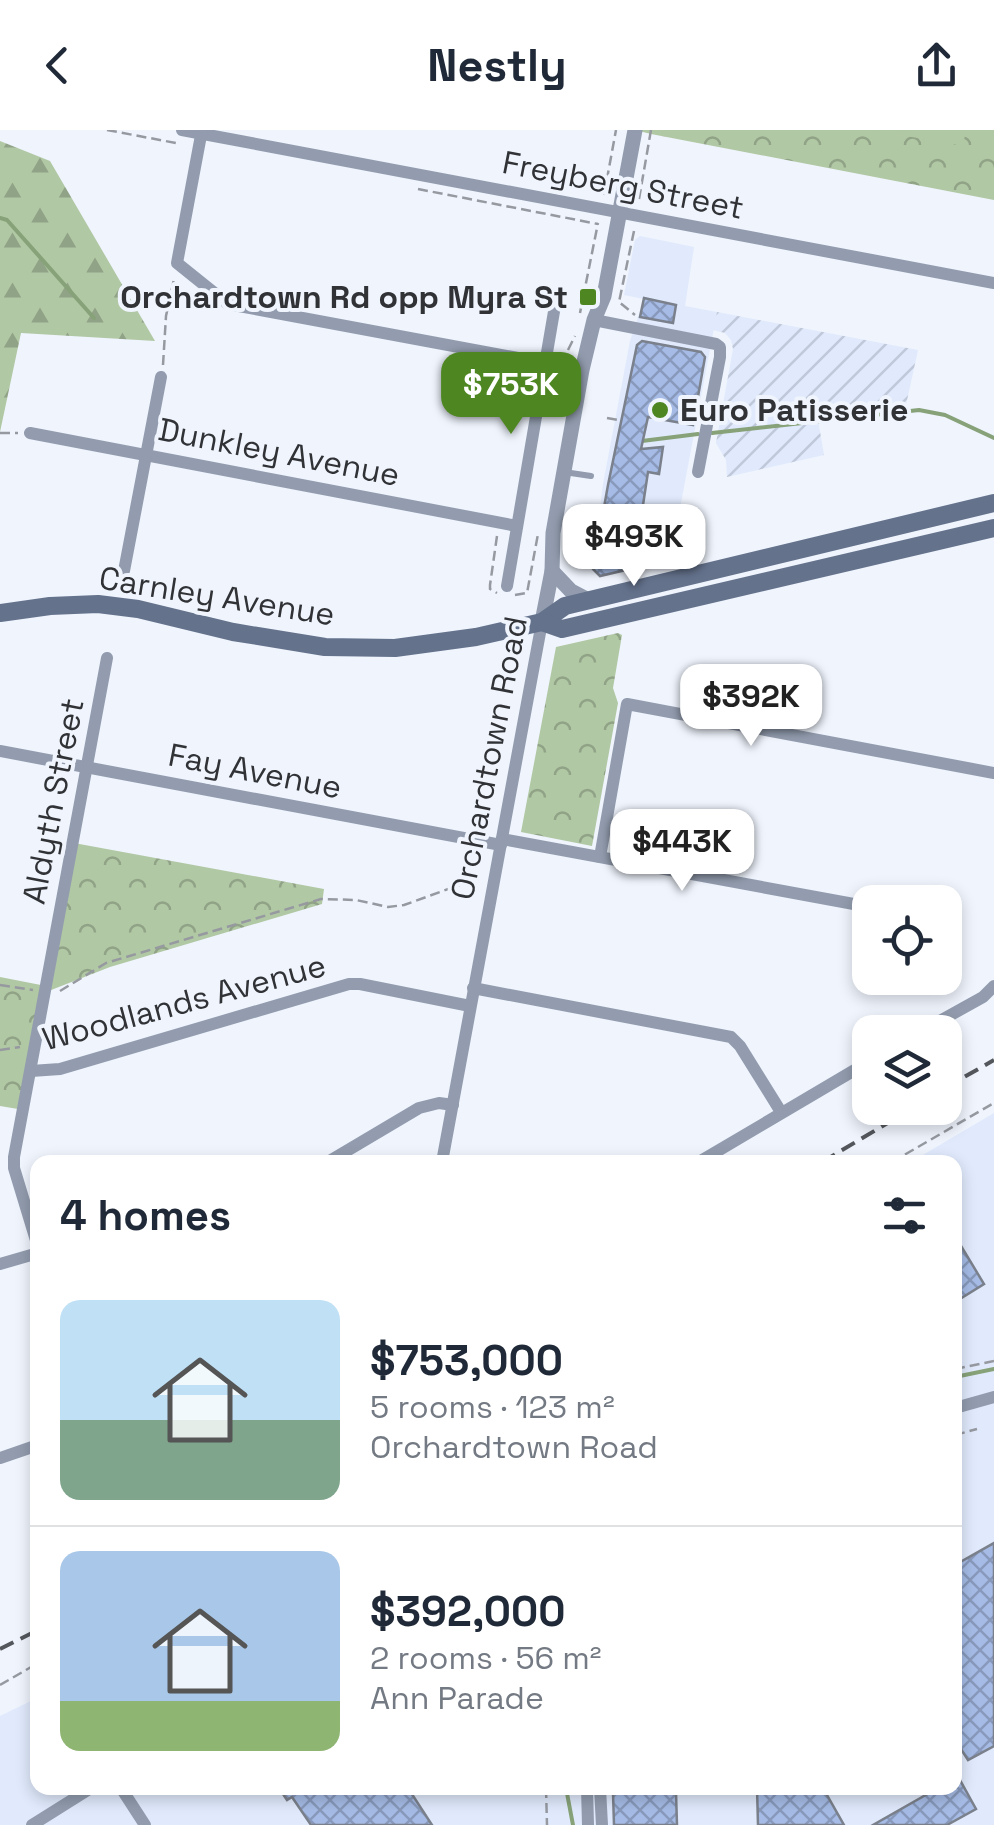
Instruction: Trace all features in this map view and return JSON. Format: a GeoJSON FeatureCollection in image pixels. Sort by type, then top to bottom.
{"type":"FeatureCollection","features":[{"type":"Feature","properties":{"kind":"main road","name":"Carnley Avenue"},"geometry":{"type":"LineString","coordinates":[[0,613],[98,604],[325,647],[395,648],[476,638],[542,622],[565,606],[994,503]]}},
{"type":"Feature","properties":{"kind":"main road","name":"Carnley Avenue"},"geometry":{"type":"LineString","coordinates":[[542,622],[562,629],[994,528]]}},
{"type":"Feature","properties":{"kind":"street","name":"Freyberg Street"},"geometry":{"type":"LineString","coordinates":[[182,130],[994,284]]}},
{"type":"Feature","properties":{"kind":"street","name":"Orchardtown Road"},"geometry":{"type":"LineString","coordinates":[[443,1155],[552,571],[554,534],[582,370],[586,322],[604,296],[634,130]]}},
{"type":"Feature","properties":{"kind":"street"},"geometry":{"type":"LineString","coordinates":[[201,132],[177,263],[228,304],[582,370]]}},
{"type":"Feature","properties":{"kind":"street","name":"Orchardtown Road"},"geometry":{"type":"LineString","coordinates":[[507,586],[557,294]]}},
{"type":"Feature","properties":{"kind":"street"},"geometry":{"type":"LineString","coordinates":[[586,322],[720,347],[698,472]]}},
{"type":"Feature","properties":{"kind":"street"},"geometry":{"type":"LineString","coordinates":[[124,571],[160,377]]}},
{"type":"Feature","properties":{"kind":"street","name":"Dunkley Avenue"},"geometry":{"type":"LineString","coordinates":[[30,433],[517,526]]}},
{"type":"Feature","properties":{"kind":"street"},"geometry":{"type":"LineString","coordinates":[[552,571],[570,590],[590,601]]}},
{"type":"Feature","properties":{"kind":"street","name":"Aldyth Street"},"geometry":{"type":"LineString","coordinates":[[30,1222],[13,1163],[108,658]]}},
{"type":"Feature","properties":{"kind":"street"},"geometry":{"type":"LineString","coordinates":[[600,857],[627,704],[994,773]]}},
{"type":"Feature","properties":{"kind":"street","name":"Fay Avenue"},"geometry":{"type":"LineString","coordinates":[[0,751],[852,903]]}},
{"type":"Feature","properties":{"kind":"street","name":"Woodlands Avenue"},"geometry":{"type":"LineString","coordinates":[[31,1070],[60,1069],[349,984],[470,1006]]}},
{"type":"Feature","properties":{"kind":"street"},"geometry":{"type":"LineString","coordinates":[[951,1015],[983,997],[994,986]]}},
{"type":"Feature","properties":{"kind":"street"},"geometry":{"type":"LineString","coordinates":[[474,988],[731,1037],[781,1112]]}},
{"type":"Feature","properties":{"kind":"street"},"geometry":{"type":"LineString","coordinates":[[711,1155],[852,1071]]}},
{"type":"Feature","properties":{"kind":"street"},"geometry":{"type":"LineString","coordinates":[[340,1155],[419,1108],[429,1104],[452,1105]]}},
{"type":"Feature","properties":{"kind":"street"},"geometry":{"type":"LineString","coordinates":[[0,1264],[30,1253]]}},
{"type":"Feature","properties":{"kind":"street"},"geometry":{"type":"LineString","coordinates":[[962,1406],[994,1397]]}},
{"type":"Feature","properties":{"kind":"street"},"geometry":{"type":"LineString","coordinates":[[0,1458],[30,1447]]}},
{"type":"Feature","properties":{"kind":"street"},"geometry":{"type":"LineString","coordinates":[[32,1825],[79,1795]]}},
{"type":"Feature","properties":{"kind":"street"},"geometry":{"type":"LineString","coordinates":[[126,1795],[145,1825]]}},
{"type":"Feature","properties":{"kind":"street"},"geometry":{"type":"LineString","coordinates":[[587,1795],[588,1825]]}},
{"type":"Feature","properties":{"kind":"street"},"geometry":{"type":"LineString","coordinates":[[600,1795],[602,1825]]}},
{"type":"Feature","properties":{"kind":"lane"},"geometry":{"type":"LineString","coordinates":[[564,472],[592,476]]}},
{"type":"Feature","properties":{"kind":"path"},"geometry":{"type":"LineString","coordinates":[[107,130],[187,145]]}},
{"type":"Feature","properties":{"kind":"path"},"geometry":{"type":"LineString","coordinates":[[604,194],[616,130]]}},
{"type":"Feature","properties":{"kind":"path"},"geometry":{"type":"LineString","coordinates":[[639,199],[651,130]]}},
{"type":"Feature","properties":{"kind":"path"},"geometry":{"type":"LineString","coordinates":[[586,322],[598,222]]}},
{"type":"Feature","properties":{"kind":"path"},"geometry":{"type":"LineString","coordinates":[[634,231],[619,302],[635,314],[636,321]]}},
{"type":"Feature","properties":{"kind":"path"},"geometry":{"type":"LineString","coordinates":[[160,377],[166,316],[177,263]]}},
{"type":"Feature","properties":{"kind":"path"},"geometry":{"type":"LineString","coordinates":[[568,350],[575,336]]}},
{"type":"Feature","properties":{"kind":"path"},"geometry":{"type":"LineString","coordinates":[[607,418],[618,420]]}},
{"type":"Feature","properties":{"kind":"path"},"geometry":{"type":"LineString","coordinates":[[0,433],[30,433]]}},
{"type":"Feature","properties":{"kind":"path"},"geometry":{"type":"LineString","coordinates":[[0,985],[58,992],[106,963],[321,899],[356,900],[388,908],[476,879]]}},
{"type":"Feature","properties":{"kind":"path"},"geometry":{"type":"LineString","coordinates":[[0,1050],[36,1044]]}},
{"type":"Feature","properties":{"kind":"path"},"geometry":{"type":"LineString","coordinates":[[904,1155],[994,1102]]}},
{"type":"Feature","properties":{"kind":"path"},"geometry":{"type":"LineString","coordinates":[[962,1368],[994,1361]]}},
{"type":"Feature","properties":{"kind":"path"},"geometry":{"type":"LineString","coordinates":[[962,1433],[977,1429]]}},
{"type":"Feature","properties":{"kind":"path"},"geometry":{"type":"LineString","coordinates":[[0,1685],[30,1668]]}},
{"type":"Feature","properties":{"kind":"path"},"geometry":{"type":"LineString","coordinates":[[546,1795],[547,1825]]}},
{"type":"Feature","properties":{"kind":"shaded area"},"geometry":{"type":"Polygon","coordinates":[[[640,236],[694,247],[685,306],[717,312],[680,508],[684,510],[679,545],[682,557],[600,576],[593,569],[603,484],[630,341],[644,299],[624,295],[635,240],[640,236]]]}},
{"type":"Feature","properties":{"kind":"shaded area"},"geometry":{"type":"Polygon","coordinates":[[[717,312],[918,350],[906,405],[817,414],[824,455],[727,477],[726,460],[716,443],[733,349],[725,333],[713,330],[717,312]]]}},
{"type":"Feature","properties":{"kind":"shaded area"},"geometry":{"type":"Polygon","coordinates":[[[994,1113],[994,1825],[0,1825],[0,1716],[30,1701],[30,1795],[962,1795],[962,1155],[923,1155],[994,1113]]]}},
{"type":"Feature","properties":{"kind":"green space"},"geometry":{"type":"Polygon","coordinates":[[[635,130],[994,130],[994,200],[651,134],[635,130]]]}},
{"type":"Feature","properties":{"kind":"green space"},"geometry":{"type":"Polygon","coordinates":[[[872,130],[966,130],[963,146],[872,130]]]}},
{"type":"Feature","properties":{"kind":"green space"},"geometry":{"type":"Polygon","coordinates":[[[0,141],[50,161],[155,341],[21,333],[0,432],[0,141]]]}},
{"type":"Feature","properties":{"kind":"green space"},"geometry":{"type":"Polygon","coordinates":[[[622,635],[613,688],[618,703],[592,846],[521,832],[556,647],[622,635]]]}},
{"type":"Feature","properties":{"kind":"green space"},"geometry":{"type":"Polygon","coordinates":[[[74,843],[324,889],[322,904],[110,967],[46,992],[24,1110],[0,1106],[0,977],[46,986],[74,843]]]}},
{"type":"Feature","properties":{"kind":"building"},"geometry":{"type":"Polygon","coordinates":[[[644,298],[676,305],[673,323],[640,317],[644,298]]]}},
{"type":"Feature","properties":{"kind":"building"},"geometry":{"type":"Polygon","coordinates":[[[642,341],[701,352],[705,357],[693,425],[648,417],[641,449],[663,447],[659,474],[648,472],[643,505],[677,510],[672,538],[677,558],[600,576],[593,569],[608,485],[637,345],[642,341]]]}},
{"type":"Feature","properties":{"kind":"building"},"geometry":{"type":"Polygon","coordinates":[[[962,1248],[984,1284],[962,1298],[962,1248]]]}},
{"type":"Feature","properties":{"kind":"building"},"geometry":{"type":"Polygon","coordinates":[[[994,1543],[994,1746],[968,1760],[962,1751],[962,1561],[994,1543]]]}},
{"type":"Feature","properties":{"kind":"building"},"geometry":{"type":"Polygon","coordinates":[[[962,1784],[976,1809],[947,1825],[873,1825],[926,1795],[962,1795],[962,1784]]]}},
{"type":"Feature","properties":{"kind":"building"},"geometry":{"type":"Polygon","coordinates":[[[284,1795],[413,1795],[432,1825],[311,1825],[292,1797],[287,1800],[284,1795]]]}},
{"type":"Feature","properties":{"kind":"building"},"geometry":{"type":"Polygon","coordinates":[[[613,1795],[676,1795],[677,1825],[614,1825],[613,1795]]]}},
{"type":"Feature","properties":{"kind":"building"},"geometry":{"type":"Polygon","coordinates":[[[757,1795],[827,1795],[844,1825],[758,1825],[757,1795]]]}},
{"type":"Feature","properties":{"kind":"waterway"},"geometry":{"type":"LineString","coordinates":[[0,218],[7,220],[94,318]]}},
{"type":"Feature","properties":{"kind":"waterway"},"geometry":{"type":"LineString","coordinates":[[712,433],[919,410],[945,415],[994,438]]}},
{"type":"Feature","properties":{"kind":"waterway"},"geometry":{"type":"LineString","coordinates":[[642,441],[698,434]]}},
{"type":"Feature","properties":{"kind":"waterway"},"geometry":{"type":"LineString","coordinates":[[962,1376],[994,1369]]}},
{"type":"Feature","properties":{"kind":"waterway"},"geometry":{"type":"LineString","coordinates":[[567,1795],[573,1825]]}},
{"type":"Feature","properties":{"kind":"railway"},"geometry":{"type":"LineString","coordinates":[[962,1078],[994,1060]]}},
{"type":"Feature","properties":{"kind":"railway"},"geometry":{"type":"LineString","coordinates":[[834,1155],[884,1125]]}},
{"type":"Feature","properties":{"kind":"railway"},"geometry":{"type":"LineString","coordinates":[[0,1649],[30,1634]]}},
{"type":"Feature","properties":{"kind":"place","name":"Orchardtown Rd opp Myra St"},"geometry":{"type":"Point","coordinates":[588,297]}},
{"type":"Feature","properties":{"kind":"place","name":"Euro Patisserie"},"geometry":{"type":"Point","coordinates":[660,410]}}]}
